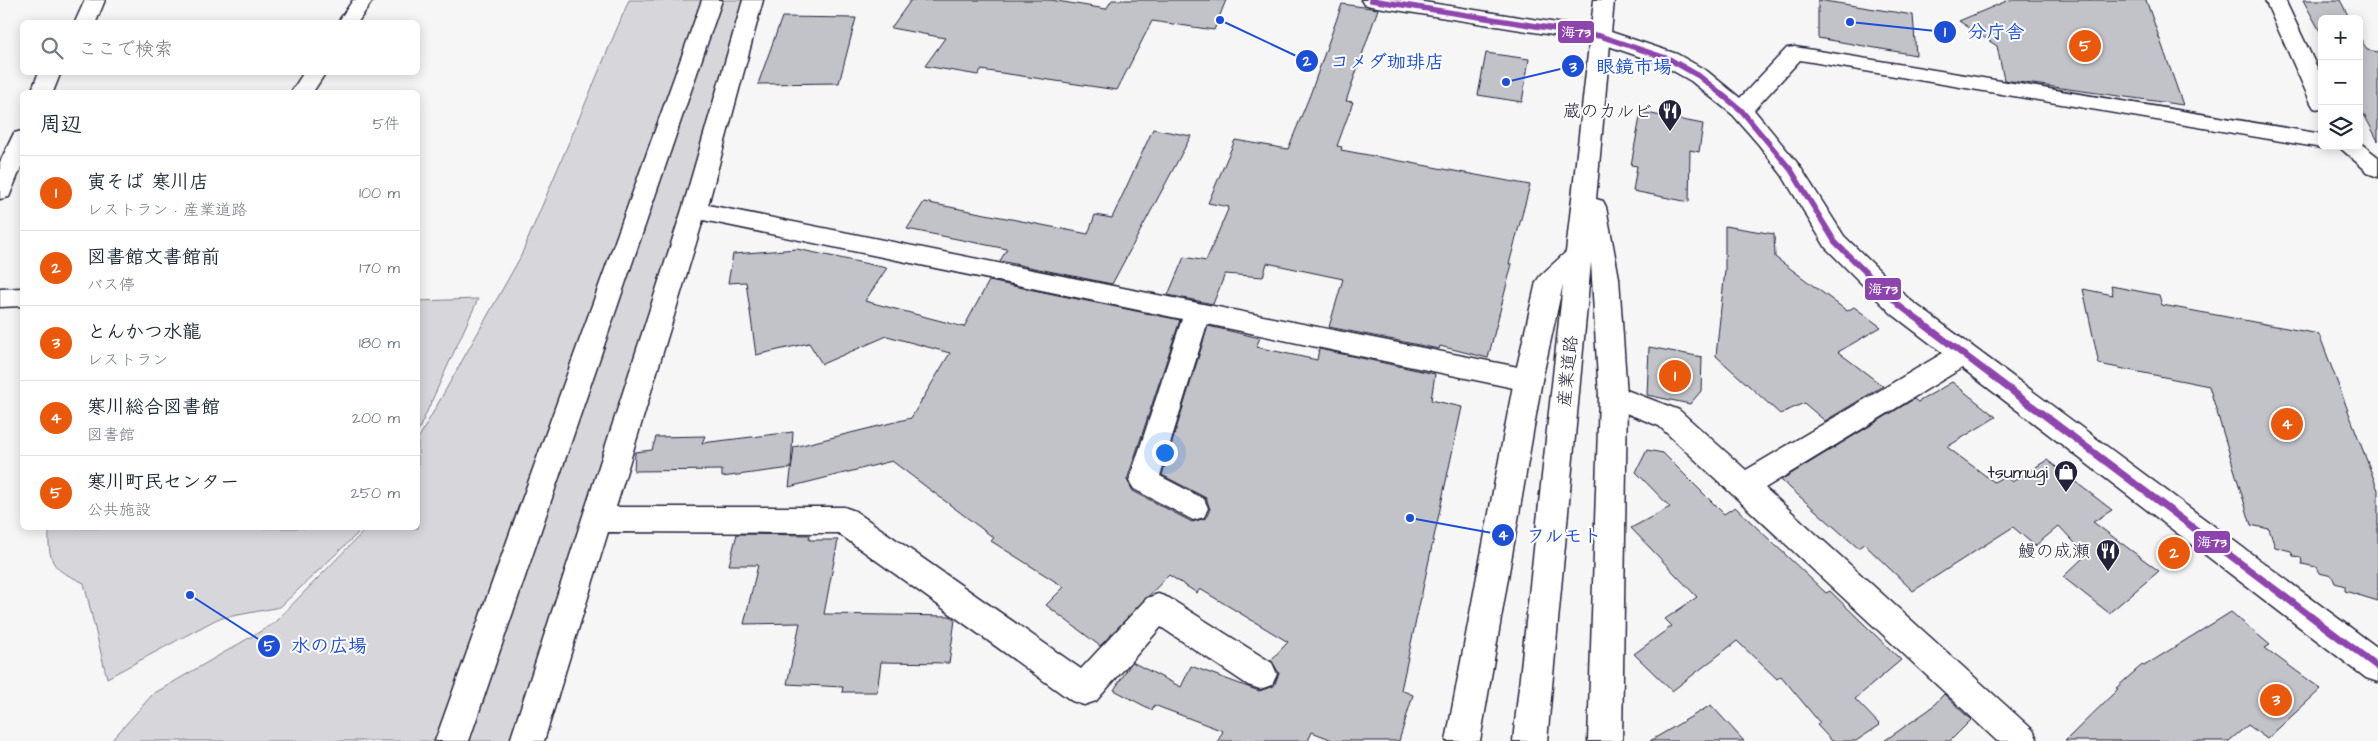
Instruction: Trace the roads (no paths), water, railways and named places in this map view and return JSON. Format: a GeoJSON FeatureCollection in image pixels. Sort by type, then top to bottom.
{"type":"FeatureCollection","features":[{"type":"Feature","properties":{"kind":"street"},"geometry":{"type":"LineString","coordinates":[[87,20],[95,0]]}},
{"type":"Feature","properties":{"kind":"street"},"geometry":{"type":"LineString","coordinates":[[349,20],[363,0]]}},
{"type":"Feature","properties":{"kind":"street"},"geometry":{"type":"LineString","coordinates":[[452,741],[712,0]]}},
{"type":"Feature","properties":{"kind":"street"},"geometry":{"type":"LineString","coordinates":[[527,741],[694,210],[753,0]]}},
{"type":"Feature","properties":{"kind":"street"},"geometry":{"type":"LineString","coordinates":[[1371,0],[1600,36],[1669,59],[1698,76],[1741,110],[1791,170],[1835,242],[1901,307],[2378,668]]}},
{"type":"Feature","properties":{"kind":"street","name":"産業道路"},"geometry":{"type":"LineString","coordinates":[[1530,741],[1604,0]]}},
{"type":"Feature","properties":{"kind":"street"},"geometry":{"type":"LineString","coordinates":[[2275,0],[2318,94]]}},
{"type":"Feature","properties":{"kind":"street"},"geometry":{"type":"LineString","coordinates":[[1741,110],[1795,53],[2318,140]]}},
{"type":"Feature","properties":{"kind":"street"},"geometry":{"type":"LineString","coordinates":[[43,90],[49,75]]}},
{"type":"Feature","properties":{"kind":"street"},"geometry":{"type":"LineString","coordinates":[[303,90],[313,75]]}},
{"type":"Feature","properties":{"kind":"street"},"geometry":{"type":"LineString","coordinates":[[0,191],[20,143]]}},
{"type":"Feature","properties":{"kind":"street"},"geometry":{"type":"LineString","coordinates":[[2355,150],[2378,169]]}},
{"type":"Feature","properties":{"kind":"street"},"geometry":{"type":"LineString","coordinates":[[1588,171],[1606,278],[1612,396],[1605,741]]}},
{"type":"Feature","properties":{"kind":"street"},"geometry":{"type":"LineString","coordinates":[[694,210],[1528,380]]}},
{"type":"Feature","properties":{"kind":"street"},"geometry":{"type":"LineString","coordinates":[[1463,741],[1522,424],[1528,380],[1549,282],[1580,254]]}},
{"type":"Feature","properties":{"kind":"street"},"geometry":{"type":"LineString","coordinates":[[0,298],[20,297]]}},
{"type":"Feature","properties":{"kind":"street"},"geometry":{"type":"LineString","coordinates":[[1193,508],[1144,481],[1198,312]]}},
{"type":"Feature","properties":{"kind":"street"},"geometry":{"type":"LineString","coordinates":[[1742,487],[1963,354]]}},
{"type":"Feature","properties":{"kind":"street"},"geometry":{"type":"LineString","coordinates":[[1612,396],[1669,418],[2021,741]]}},
{"type":"Feature","properties":{"kind":"street"},"geometry":{"type":"LineString","coordinates":[[597,519],[844,520],[1084,690],[1158,608],[1260,674]]}},
{"type":"Feature","properties":{"kind":"place","name":"コメダ珈琲店"},"geometry":{"type":"Point","coordinates":[1220,20]}},
{"type":"Feature","properties":{"kind":"place","name":"分庁舎"},"geometry":{"type":"Point","coordinates":[1850,22]}},
{"type":"Feature","properties":{"kind":"place","name":"寒川町民センター"},"geometry":{"type":"Point","coordinates":[2085,46]}},
{"type":"Feature","properties":{"kind":"place","name":"眼鏡市場"},"geometry":{"type":"Point","coordinates":[1506,82]}},
{"type":"Feature","properties":{"kind":"place","name":"蔵のカルビ"},"geometry":{"type":"Point","coordinates":[1670,132]}},
{"type":"Feature","properties":{"kind":"place","name":"寅そば 寒川店"},"geometry":{"type":"Point","coordinates":[1675,376]}},
{"type":"Feature","properties":{"kind":"place","name":"寒川総合図書館"},"geometry":{"type":"Point","coordinates":[2287,424]}},
{"type":"Feature","properties":{"kind":"place","name":"tsumugi"},"geometry":{"type":"Point","coordinates":[2066,493]}},
{"type":"Feature","properties":{"kind":"place","name":"フルモト"},"geometry":{"type":"Point","coordinates":[1410,518]}},
{"type":"Feature","properties":{"kind":"place","name":"図書館文書館前"},"geometry":{"type":"Point","coordinates":[2174,553]}},
{"type":"Feature","properties":{"kind":"place","name":"鰻の成瀬"},"geometry":{"type":"Point","coordinates":[2108,572]}},
{"type":"Feature","properties":{"kind":"place","name":"水の広場"},"geometry":{"type":"Point","coordinates":[190,595]}},
{"type":"Feature","properties":{"kind":"place","name":"とんかつ水龍"},"geometry":{"type":"Point","coordinates":[2276,700]}}]}
